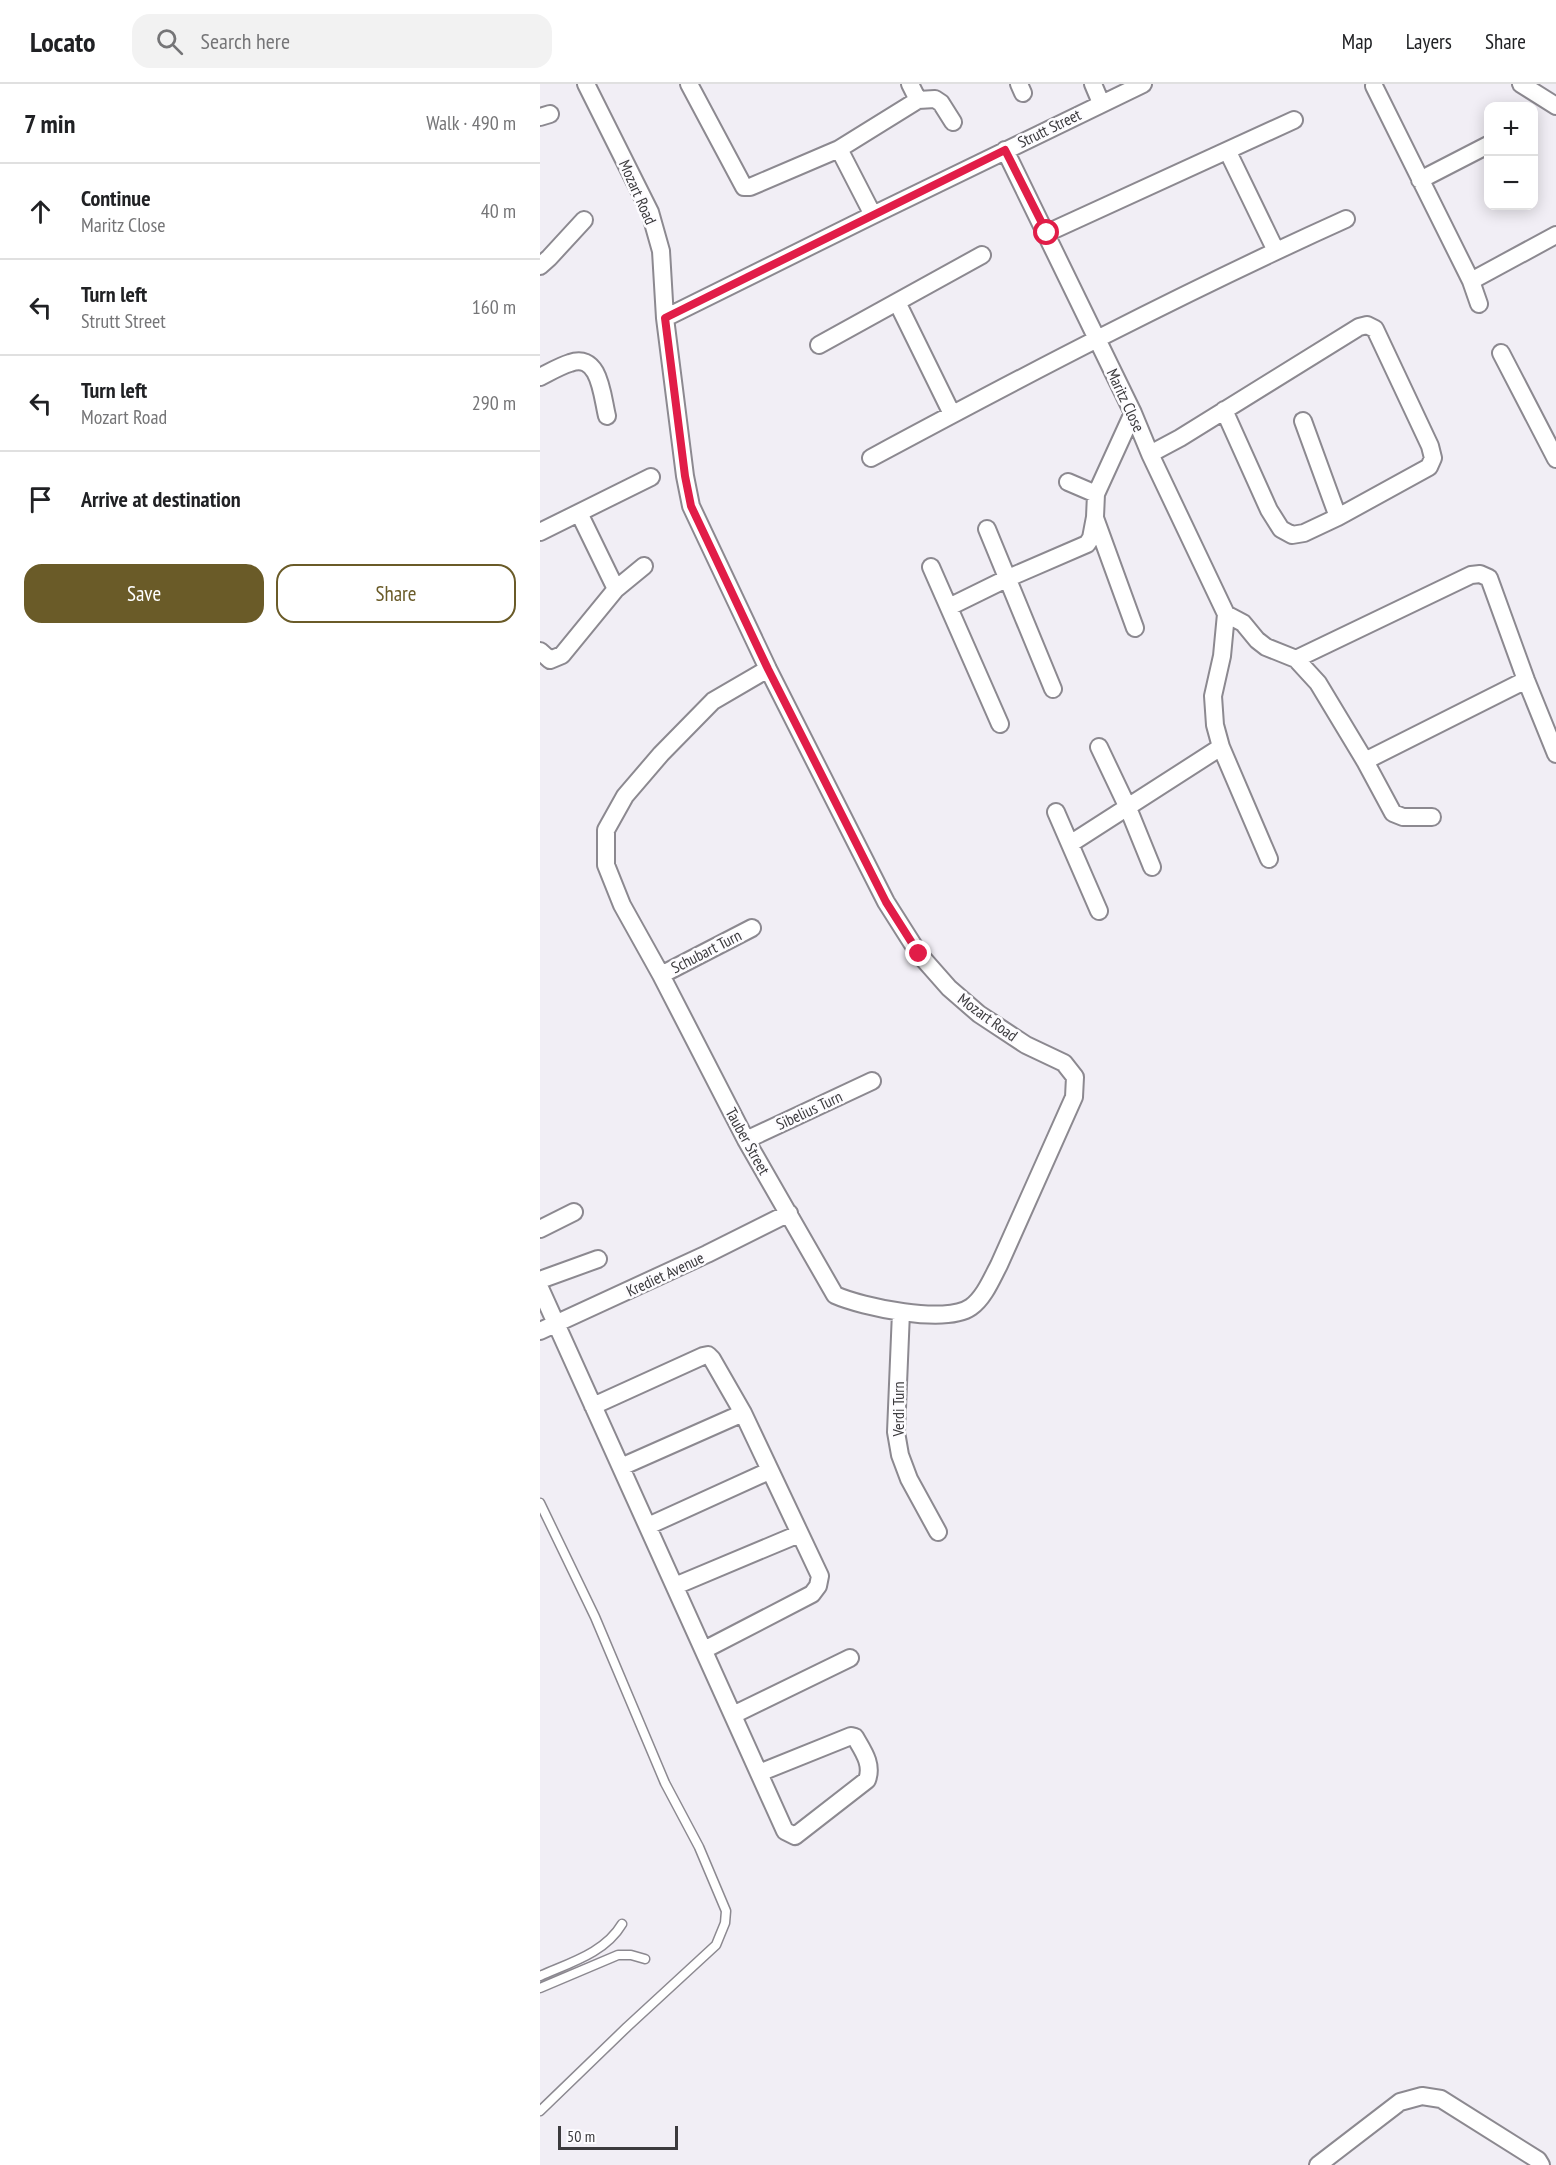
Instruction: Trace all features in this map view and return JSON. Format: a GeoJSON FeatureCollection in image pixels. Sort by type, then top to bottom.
{"type":"FeatureCollection","features":[{"type":"Feature","properties":{"kind":"street","name":"Mozart Road"},"geometry":{"type":"LineString","coordinates":[[586,84],[651,212],[662,251],[665,318],[685,476],[691,506],[768,669],[886,902],[919,954],[949,988],[979,1014],[1026,1045],[1064,1063],[1073,1072]]}},
{"type":"Feature","properties":{"kind":"street"},"geometry":{"type":"LineString","coordinates":[[690,84],[744,187],[750,187],[839,149],[918,100],[935,99],[941,103],[953,122]]}},
{"type":"Feature","properties":{"kind":"street"},"geometry":{"type":"LineString","coordinates":[[910,84],[918,100]]}},
{"type":"Feature","properties":{"kind":"street"},"geometry":{"type":"LineString","coordinates":[[1093,84],[1101,103]]}},
{"type":"Feature","properties":{"kind":"street","name":"Strutt Street"},"geometry":{"type":"LineString","coordinates":[[665,318],[873,214],[1143,84]]}},
{"type":"Feature","properties":{"kind":"street"},"geometry":{"type":"LineString","coordinates":[[1521,84],[1556,106]]}},
{"type":"Feature","properties":{"kind":"street"},"geometry":{"type":"LineString","coordinates":[[1374,86],[1471,281],[1479,304]]}},
{"type":"Feature","properties":{"kind":"street"},"geometry":{"type":"LineString","coordinates":[[1047,233],[1294,120]]}},
{"type":"Feature","properties":{"kind":"street"},"geometry":{"type":"LineString","coordinates":[[1420,180],[1484,147]]}},
{"type":"Feature","properties":{"kind":"street"},"geometry":{"type":"LineString","coordinates":[[839,149],[873,214]]}},
{"type":"Feature","properties":{"kind":"street","name":"Maritz Close"},"geometry":{"type":"LineString","coordinates":[[1005,150],[1133,413],[1226,614]]}},
{"type":"Feature","properties":{"kind":"street"},"geometry":{"type":"LineString","coordinates":[[1228,152],[1276,250]]}},
{"type":"Feature","properties":{"kind":"street"},"geometry":{"type":"LineString","coordinates":[[871,458],[1096,338],[1276,250],[1346,219]]}},
{"type":"Feature","properties":{"kind":"street"},"geometry":{"type":"LineString","coordinates":[[540,266],[584,220]]}},
{"type":"Feature","properties":{"kind":"street"},"geometry":{"type":"LineString","coordinates":[[1471,281],[1556,235]]}},
{"type":"Feature","properties":{"kind":"street"},"geometry":{"type":"LineString","coordinates":[[819,345],[982,255]]}},
{"type":"Feature","properties":{"kind":"street"},"geometry":{"type":"LineString","coordinates":[[897,302],[952,414]]}},
{"type":"Feature","properties":{"kind":"street"},"geometry":{"type":"LineString","coordinates":[[1150,454],[1180,438],[1224,410],[1359,327],[1367,326],[1375,329],[1430,446],[1433,458],[1429,466],[1338,517],[1304,533],[1292,535],[1281,528],[1269,510],[1224,410]]}},
{"type":"Feature","properties":{"kind":"street"},"geometry":{"type":"LineString","coordinates":[[1501,353],[1556,459]]}},
{"type":"Feature","properties":{"kind":"street"},"geometry":{"type":"LineString","coordinates":[[540,377],[570,363],[577,361],[589,363],[596,370],[607,416]]}},
{"type":"Feature","properties":{"kind":"street"},"geometry":{"type":"LineString","coordinates":[[949,607],[1006,579],[1088,544],[1095,517],[1096,494],[1133,413]]}},
{"type":"Feature","properties":{"kind":"street"},"geometry":{"type":"LineString","coordinates":[[1303,421],[1338,517]]}},
{"type":"Feature","properties":{"kind":"street"},"geometry":{"type":"LineString","coordinates":[[540,532],[651,477]]}},
{"type":"Feature","properties":{"kind":"street"},"geometry":{"type":"LineString","coordinates":[[1068,482],[1096,494]]}},
{"type":"Feature","properties":{"kind":"street"},"geometry":{"type":"LineString","coordinates":[[579,513],[616,589]]}},
{"type":"Feature","properties":{"kind":"street"},"geometry":{"type":"LineString","coordinates":[[1095,517],[1135,628]]}},
{"type":"Feature","properties":{"kind":"street"},"geometry":{"type":"LineString","coordinates":[[987,529],[1053,689]]}},
{"type":"Feature","properties":{"kind":"street"},"geometry":{"type":"LineString","coordinates":[[540,651],[550,660],[562,655],[616,589],[644,566]]}},
{"type":"Feature","properties":{"kind":"street"},"geometry":{"type":"LineString","coordinates":[[931,567],[1000,724]]}},
{"type":"Feature","properties":{"kind":"street"},"geometry":{"type":"LineString","coordinates":[[1296,659],[1471,575],[1480,573],[1489,578],[1556,754]]}},
{"type":"Feature","properties":{"kind":"street"},"geometry":{"type":"LineString","coordinates":[[1269,860],[1221,747],[1215,725],[1213,696],[1222,656],[1226,614],[1243,623],[1266,647],[1296,659],[1318,683],[1393,813],[1403,817],[1432,817]]}},
{"type":"Feature","properties":{"kind":"street","name":"Tauber Street"},"geometry":{"type":"LineString","coordinates":[[768,669],[713,701],[661,754],[625,796],[606,830],[606,865],[622,905],[661,975],[746,1140],[835,1296],[851,1302],[901,1312],[954,1314],[971,1307],[987,1288],[999,1265],[1074,1097],[1073,1072]]}},
{"type":"Feature","properties":{"kind":"street"},"geometry":{"type":"LineString","coordinates":[[1365,761],[1526,680]]}},
{"type":"Feature","properties":{"kind":"street"},"geometry":{"type":"LineString","coordinates":[[1099,747],[1128,808],[1152,867]]}},
{"type":"Feature","properties":{"kind":"street"},"geometry":{"type":"LineString","coordinates":[[1070,844],[1221,747]]}},
{"type":"Feature","properties":{"kind":"street"},"geometry":{"type":"LineString","coordinates":[[1056,812],[1099,911]]}},
{"type":"Feature","properties":{"kind":"street","name":"Schubart Turn"},"geometry":{"type":"LineString","coordinates":[[661,975],[752,928]]}},
{"type":"Feature","properties":{"kind":"street","name":"Sibelius Turn"},"geometry":{"type":"LineString","coordinates":[[746,1140],[872,1080]]}},
{"type":"Feature","properties":{"kind":"street"},"geometry":{"type":"LineString","coordinates":[[540,1229],[574,1212]]}},
{"type":"Feature","properties":{"kind":"street","name":"Krediet Avenue"},"geometry":{"type":"LineString","coordinates":[[540,1331],[707,1254],[789,1213]]}},
{"type":"Feature","properties":{"kind":"street"},"geometry":{"type":"LineString","coordinates":[[540,1280],[598,1259]]}},
{"type":"Feature","properties":{"kind":"street"},"geometry":{"type":"LineString","coordinates":[[540,1288],[569,1357],[648,1526],[785,1831],[795,1836],[867,1780],[870,1773],[869,1764],[855,1737],[851,1736],[759,1773]]}},
{"type":"Feature","properties":{"kind":"street","name":"Verdi Turn"},"geometry":{"type":"LineString","coordinates":[[901,1312],[896,1432],[900,1455],[909,1479],[938,1532]]}},
{"type":"Feature","properties":{"kind":"street"},"geometry":{"type":"LineString","coordinates":[[593,1406],[708,1355],[742,1413],[820,1576],[818,1586],[812,1594],[704,1650]]}},
{"type":"Feature","properties":{"kind":"street"},"geometry":{"type":"LineString","coordinates":[[621,1467],[742,1413]]}},
{"type":"Feature","properties":{"kind":"street"},"geometry":{"type":"LineString","coordinates":[[648,1526],[769,1471]]}},
{"type":"Feature","properties":{"kind":"street"},"geometry":{"type":"LineString","coordinates":[[675,1586],[799,1534]]}},
{"type":"Feature","properties":{"kind":"street"},"geometry":{"type":"LineString","coordinates":[[733,1715],[850,1658]]}},
{"type":"Feature","properties":{"kind":"street"},"geometry":{"type":"LineString","coordinates":[[1318,2165],[1400,2102],[1422,2096],[1442,2099],[1538,2160],[1541,2165]]}},
{"type":"Feature","properties":{"kind":"lane"},"geometry":{"type":"LineString","coordinates":[[540,1503],[595,1617],[665,1784],[699,1847],[726,1911],[725,1923],[716,1946],[540,2111]]}},
{"type":"Feature","properties":{"kind":"lane"},"geometry":{"type":"LineString","coordinates":[[540,1976],[608,1943],[622,1924]]}},
{"type":"Feature","properties":{"kind":"lane"},"geometry":{"type":"LineString","coordinates":[[540,1988],[618,1955],[631,1955],[645,1959]]}},
{"type":"Feature","properties":{"kind":"route"},"geometry":{"type":"LineString","coordinates":[[919,954],[886,902],[768,669],[691,506],[685,476],[665,318],[1005,150],[1047,233]]}}]}
